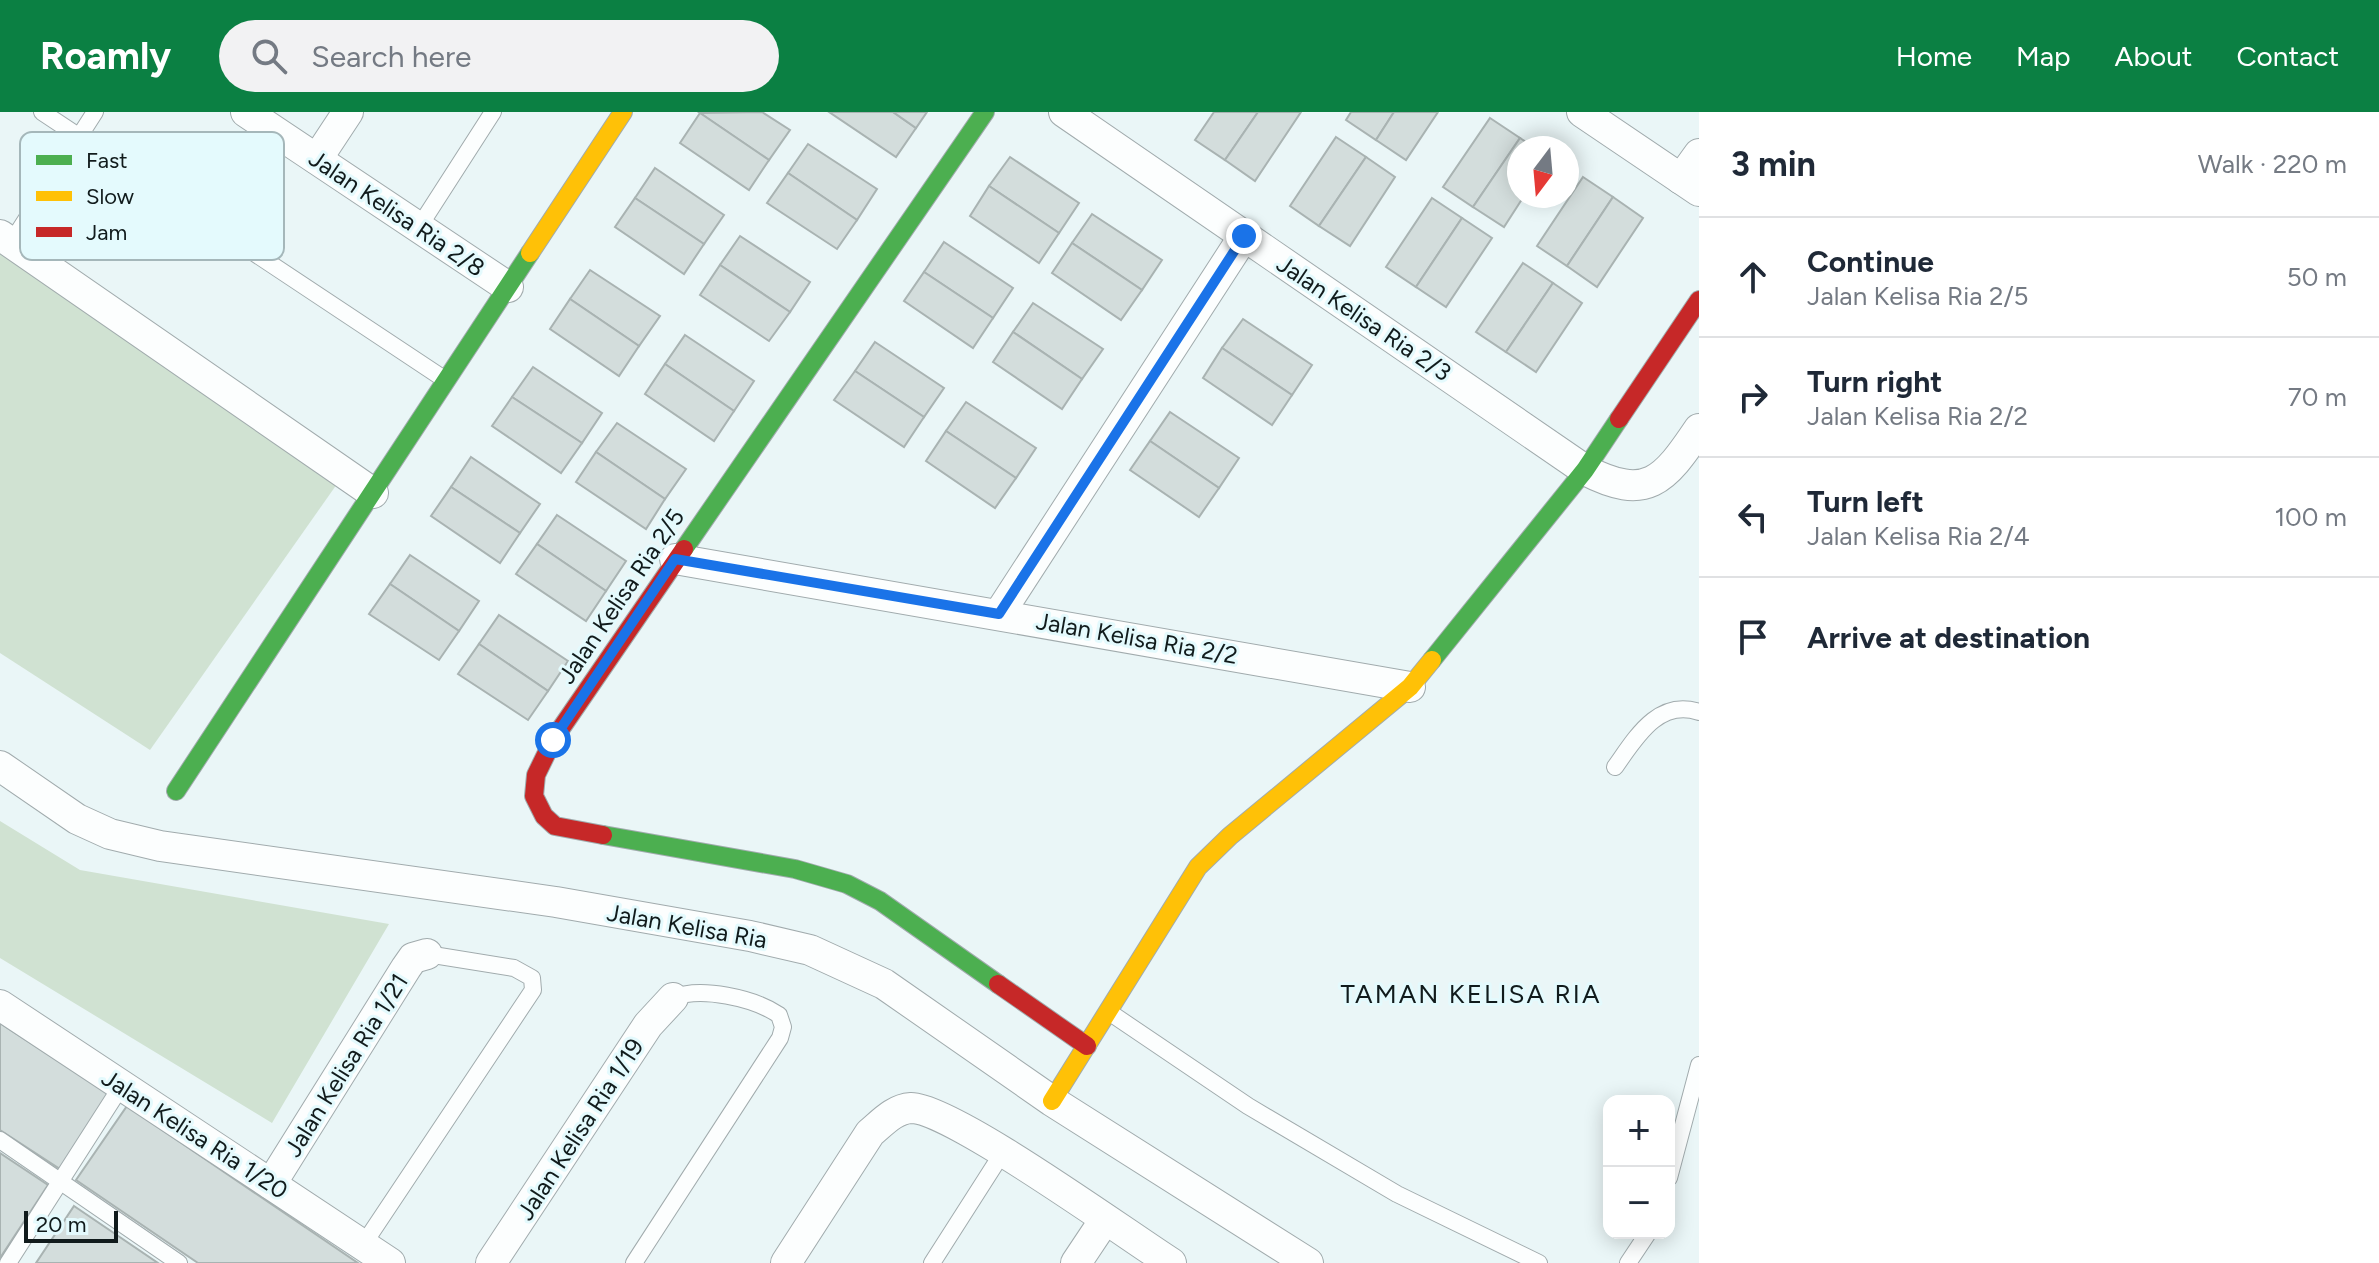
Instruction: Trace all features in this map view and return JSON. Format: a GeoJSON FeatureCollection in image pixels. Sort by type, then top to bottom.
{"type":"FeatureCollection","features":[{"type":"Feature","properties":{"kind":"street","name":"Jalan Kelisa Ria 2/8"},"geometry":{"type":"LineString","coordinates":[[246,112],[276,132]]}},
{"type":"Feature","properties":{"kind":"street"},"geometry":{"type":"LineString","coordinates":[[317,159],[348,112]]}},
{"type":"Feature","properties":{"kind":"street"},"geometry":{"type":"LineString","coordinates":[[176,791],[623,112]]}},
{"type":"Feature","properties":{"kind":"street","name":"Jalan Kelisa Ria 2/5"},"geometry":{"type":"LineString","coordinates":[[985,112],[675,559],[546,752],[534,775],[539,814],[555,826],[795,869],[847,884],[880,901],[1087,1046]]}},
{"type":"Feature","properties":{"kind":"street","name":"Jalan Kelisa Ria 2/3"},"geometry":{"type":"LineString","coordinates":[[1064,112],[1585,470],[1608,482],[1634,487],[1653,483],[1672,468],[1699,429]]}},
{"type":"Feature","properties":{"kind":"street"},"geometry":{"type":"LineString","coordinates":[[1582,112],[1690,185],[1699,154]]}},
{"type":"Feature","properties":{"kind":"street","name":"Jalan Kelisa Ria 2/8"},"geometry":{"type":"LineString","coordinates":[[284,137],[508,287]]}},
{"type":"Feature","properties":{"kind":"street"},"geometry":{"type":"LineString","coordinates":[[999,614],[1244,236]]}},
{"type":"Feature","properties":{"kind":"street"},"geometry":{"type":"LineString","coordinates":[[35,260],[373,493]]}},
{"type":"Feature","properties":{"kind":"street"},"geometry":{"type":"LineString","coordinates":[[1052,1101],[1198,867],[1230,836],[1410,687],[1585,470],[1699,300]]}},
{"type":"Feature","properties":{"kind":"street","name":"Jalan Kelisa Ria 2/2"},"geometry":{"type":"LineString","coordinates":[[675,559],[1410,687]]}},
{"type":"Feature","properties":{"kind":"street","name":"Jalan Kelisa Ria"},"geometry":{"type":"LineString","coordinates":[[0,766],[77,819],[110,834],[160,846],[556,902],[750,936],[810,950],[884,984],[1052,1101],[1308,1263]]}},
{"type":"Feature","properties":{"kind":"street","name":"Jalan Kelisa Ria 1/21"},"geometry":{"type":"LineString","coordinates":[[271,1184],[406,968],[413,958],[427,954]]}},
{"type":"Feature","properties":{"kind":"street","name":"Jalan Kelisa Ria 1/19"},"geometry":{"type":"LineString","coordinates":[[491,1263],[648,1025],[673,998]]}},
{"type":"Feature","properties":{"kind":"street","name":"Jalan Kelisa Ria 1/20"},"geometry":{"type":"LineString","coordinates":[[0,1005],[390,1263]]}},
{"type":"Feature","properties":{"kind":"street"},"geometry":{"type":"LineString","coordinates":[[786,1263],[870,1133],[887,1118],[913,1108],[944,1118],[1003,1152],[1171,1263]]}},
{"type":"Feature","properties":{"kind":"street"},"geometry":{"type":"LineString","coordinates":[[1076,1263],[1104,1221]]}},
{"type":"Feature","properties":{"kind":"lane"},"geometry":{"type":"LineString","coordinates":[[42,112],[73,132]]}},
{"type":"Feature","properties":{"kind":"lane"},"geometry":{"type":"LineString","coordinates":[[82,132],[95,112]]}},
{"type":"Feature","properties":{"kind":"lane"},"geometry":{"type":"LineString","coordinates":[[419,227],[493,112]]}},
{"type":"Feature","properties":{"kind":"lane"},"geometry":{"type":"LineString","coordinates":[[5,239],[20,218]]}},
{"type":"Feature","properties":{"kind":"lane"},"geometry":{"type":"LineString","coordinates":[[266,260],[446,380]]}},
{"type":"Feature","properties":{"kind":"lane"},"geometry":{"type":"LineString","coordinates":[[1615,767],[1640,732],[1661,713],[1688,708],[1699,712]]}},
{"type":"Feature","properties":{"kind":"lane"},"geometry":{"type":"LineString","coordinates":[[363,1245],[533,990],[532,978],[514,968],[427,954]]}},
{"type":"Feature","properties":{"kind":"lane"},"geometry":{"type":"LineString","coordinates":[[634,1263],[780,1038],[783,1027],[779,1015],[754,1003],[693,992],[673,998]]}},
{"type":"Feature","properties":{"kind":"lane"},"geometry":{"type":"LineString","coordinates":[[1108,1011],[1248,1106],[1397,1194],[1539,1263]]}},
{"type":"Feature","properties":{"kind":"lane"},"geometry":{"type":"LineString","coordinates":[[1672,1167],[1699,1065]]}},
{"type":"Feature","properties":{"kind":"lane"},"geometry":{"type":"LineString","coordinates":[[8,1263],[122,1085]]}},
{"type":"Feature","properties":{"kind":"lane"},"geometry":{"type":"LineString","coordinates":[[0,1140],[179,1263]]}},
{"type":"Feature","properties":{"kind":"lane"},"geometry":{"type":"LineString","coordinates":[[932,1263],[1003,1152]]}},
{"type":"Feature","properties":{"kind":"lane"},"geometry":{"type":"LineString","coordinates":[[1628,1263],[1644,1239]]}},
{"type":"Feature","properties":{"kind":"green space"},"geometry":{"type":"Polygon","coordinates":[[[0,248],[337,484],[150,750],[0,653],[0,248]]]}},
{"type":"Feature","properties":{"kind":"green space"},"geometry":{"type":"Polygon","coordinates":[[[0,821],[80,870],[389,924],[272,1123],[0,958],[0,821]]]}},
{"type":"Feature","properties":{"kind":"building"},"geometry":{"type":"Polygon","coordinates":[[[762,112],[790,130],[769,160],[700,113],[762,112]]]}},
{"type":"Feature","properties":{"kind":"building"},"geometry":{"type":"Polygon","coordinates":[[[829,112],[893,112],[916,128],[896,157],[829,112]]]}},
{"type":"Feature","properties":{"kind":"building"},"geometry":{"type":"Polygon","coordinates":[[[893,112],[927,112],[916,128],[893,112]]]}},
{"type":"Feature","properties":{"kind":"building"},"geometry":{"type":"Polygon","coordinates":[[[1214,112],[1258,112],[1225,160],[1195,140],[1214,112]]]}},
{"type":"Feature","properties":{"kind":"building"},"geometry":{"type":"Polygon","coordinates":[[[1258,112],[1301,112],[1255,181],[1225,160],[1258,112]]]}},
{"type":"Feature","properties":{"kind":"building"},"geometry":{"type":"Polygon","coordinates":[[[1351,112],[1394,112],[1376,140],[1346,120],[1351,112]]]}},
{"type":"Feature","properties":{"kind":"building"},"geometry":{"type":"Polygon","coordinates":[[[1394,112],[1438,112],[1406,160],[1376,140],[1394,112]]]}},
{"type":"Feature","properties":{"kind":"building"},"geometry":{"type":"Polygon","coordinates":[[[700,113],[769,160],[749,190],[680,143],[700,113]]]}},
{"type":"Feature","properties":{"kind":"building"},"geometry":{"type":"Polygon","coordinates":[[[1490,118],[1517,136],[1507,136],[1507,157],[1473,207],[1443,187],[1490,118]]]}},
{"type":"Feature","properties":{"kind":"building"},"geometry":{"type":"Polygon","coordinates":[[[1336,137],[1366,157],[1319,226],[1290,206],[1336,137]]]}},
{"type":"Feature","properties":{"kind":"building"},"geometry":{"type":"Polygon","coordinates":[[[808,144],[877,189],[857,220],[788,173],[808,144]]]}},
{"type":"Feature","properties":{"kind":"building"},"geometry":{"type":"Polygon","coordinates":[[[1010,157],[1079,203],[1059,233],[989,186],[1010,157]]]}},
{"type":"Feature","properties":{"kind":"building"},"geometry":{"type":"Polygon","coordinates":[[[1366,157],[1395,177],[1350,246],[1319,226],[1366,157]]]}},
{"type":"Feature","properties":{"kind":"building"},"geometry":{"type":"Polygon","coordinates":[[[1507,157],[1507,208],[1516,208],[1504,227],[1473,207],[1507,157]]]}},
{"type":"Feature","properties":{"kind":"building"},"geometry":{"type":"Polygon","coordinates":[[[655,168],[724,215],[704,244],[635,198],[655,168]]]}},
{"type":"Feature","properties":{"kind":"building"},"geometry":{"type":"Polygon","coordinates":[[[788,173],[857,220],[837,249],[767,203],[788,173]]]}},
{"type":"Feature","properties":{"kind":"building"},"geometry":{"type":"Polygon","coordinates":[[[1583,177],[1613,197],[1567,266],[1537,246],[1562,208],[1579,208],[1579,183],[1583,177]]]}},
{"type":"Feature","properties":{"kind":"building"},"geometry":{"type":"Polygon","coordinates":[[[989,186],[1059,233],[1039,263],[970,216],[989,186]]]}},
{"type":"Feature","properties":{"kind":"building"},"geometry":{"type":"Polygon","coordinates":[[[1613,197],[1643,218],[1597,287],[1567,266],[1613,197]]]}},
{"type":"Feature","properties":{"kind":"building"},"geometry":{"type":"Polygon","coordinates":[[[635,198],[704,244],[684,274],[615,227],[635,198]]]}},
{"type":"Feature","properties":{"kind":"building"},"geometry":{"type":"Polygon","coordinates":[[[1432,198],[1462,218],[1416,287],[1386,267],[1432,198]]]}},
{"type":"Feature","properties":{"kind":"building"},"geometry":{"type":"Polygon","coordinates":[[[1092,214],[1162,260],[1142,290],[1072,243],[1092,214]]]}},
{"type":"Feature","properties":{"kind":"building"},"geometry":{"type":"Polygon","coordinates":[[[1462,218],[1492,238],[1446,307],[1416,287],[1462,218]]]}},
{"type":"Feature","properties":{"kind":"building"},"geometry":{"type":"Polygon","coordinates":[[[740,236],[810,282],[790,312],[720,265],[740,236]]]}},
{"type":"Feature","properties":{"kind":"building"},"geometry":{"type":"Polygon","coordinates":[[[944,242],[1013,288],[993,318],[924,272],[944,242]]]}},
{"type":"Feature","properties":{"kind":"building"},"geometry":{"type":"Polygon","coordinates":[[[1072,243],[1142,290],[1121,320],[1052,273],[1072,243]]]}},
{"type":"Feature","properties":{"kind":"building"},"geometry":{"type":"Polygon","coordinates":[[[1523,263],[1553,283],[1506,352],[1476,332],[1523,263]]]}},
{"type":"Feature","properties":{"kind":"building"},"geometry":{"type":"Polygon","coordinates":[[[720,265],[790,312],[769,341],[700,295],[720,265]]]}},
{"type":"Feature","properties":{"kind":"building"},"geometry":{"type":"Polygon","coordinates":[[[590,270],[660,316],[639,346],[570,299],[590,270]]]}},
{"type":"Feature","properties":{"kind":"building"},"geometry":{"type":"Polygon","coordinates":[[[924,272],[993,318],[973,348],[904,301],[924,272]]]}},
{"type":"Feature","properties":{"kind":"building"},"geometry":{"type":"Polygon","coordinates":[[[1553,283],[1582,303],[1536,372],[1506,352],[1553,283]]]}},
{"type":"Feature","properties":{"kind":"building"},"geometry":{"type":"Polygon","coordinates":[[[570,299],[639,346],[619,376],[550,329],[570,299]]]}},
{"type":"Feature","properties":{"kind":"building"},"geometry":{"type":"Polygon","coordinates":[[[1033,303],[1103,349],[1082,379],[1013,332],[1033,303]]]}},
{"type":"Feature","properties":{"kind":"building"},"geometry":{"type":"Polygon","coordinates":[[[1243,319],[1312,365],[1292,395],[1222,348],[1243,319]]]}},
{"type":"Feature","properties":{"kind":"building"},"geometry":{"type":"Polygon","coordinates":[[[1013,332],[1082,379],[1062,409],[993,362],[1013,332]]]}},
{"type":"Feature","properties":{"kind":"building"},"geometry":{"type":"Polygon","coordinates":[[[685,335],[754,381],[734,411],[665,364],[685,335]]]}},
{"type":"Feature","properties":{"kind":"building"},"geometry":{"type":"Polygon","coordinates":[[[875,342],[944,388],[924,417],[855,371],[875,342]]]}},
{"type":"Feature","properties":{"kind":"building"},"geometry":{"type":"Polygon","coordinates":[[[1222,348],[1292,395],[1272,425],[1203,378],[1222,348]]]}},
{"type":"Feature","properties":{"kind":"building"},"geometry":{"type":"Polygon","coordinates":[[[665,364],[734,411],[714,441],[645,394],[665,364]]]}},
{"type":"Feature","properties":{"kind":"building"},"geometry":{"type":"Polygon","coordinates":[[[533,367],[602,413],[582,443],[512,397],[533,367]]]}},
{"type":"Feature","properties":{"kind":"building"},"geometry":{"type":"Polygon","coordinates":[[[855,371],[924,417],[904,447],[834,400],[855,371]]]}},
{"type":"Feature","properties":{"kind":"building"},"geometry":{"type":"Polygon","coordinates":[[[512,397],[582,443],[561,473],[492,426],[512,397]]]}},
{"type":"Feature","properties":{"kind":"building"},"geometry":{"type":"Polygon","coordinates":[[[966,402],[1036,448],[1016,478],[946,431],[966,402]]]}},
{"type":"Feature","properties":{"kind":"building"},"geometry":{"type":"Polygon","coordinates":[[[1170,412],[1239,458],[1219,488],[1150,441],[1170,412]]]}},
{"type":"Feature","properties":{"kind":"building"},"geometry":{"type":"Polygon","coordinates":[[[617,423],[686,469],[665,499],[596,452],[617,423]]]}},
{"type":"Feature","properties":{"kind":"building"},"geometry":{"type":"Polygon","coordinates":[[[946,431],[1016,478],[995,508],[926,461],[946,431]]]}},
{"type":"Feature","properties":{"kind":"building"},"geometry":{"type":"Polygon","coordinates":[[[1150,441],[1219,488],[1199,517],[1130,470],[1150,441]]]}},
{"type":"Feature","properties":{"kind":"building"},"geometry":{"type":"Polygon","coordinates":[[[596,452],[665,499],[646,529],[576,482],[596,452]]]}},
{"type":"Feature","properties":{"kind":"building"},"geometry":{"type":"Polygon","coordinates":[[[471,457],[540,504],[520,533],[451,487],[471,457]]]}},
{"type":"Feature","properties":{"kind":"building"},"geometry":{"type":"Polygon","coordinates":[[[451,487],[520,533],[500,563],[431,516],[451,487]]]}},
{"type":"Feature","properties":{"kind":"building"},"geometry":{"type":"Polygon","coordinates":[[[557,515],[626,561],[606,591],[537,544],[557,515]]]}},
{"type":"Feature","properties":{"kind":"building"},"geometry":{"type":"Polygon","coordinates":[[[537,544],[606,591],[586,621],[516,574],[537,544]]]}},
{"type":"Feature","properties":{"kind":"building"},"geometry":{"type":"Polygon","coordinates":[[[410,555],[479,601],[459,631],[390,584],[410,555]]]}},
{"type":"Feature","properties":{"kind":"building"},"geometry":{"type":"Polygon","coordinates":[[[390,584],[459,631],[439,660],[369,614],[390,584]]]}},
{"type":"Feature","properties":{"kind":"building"},"geometry":{"type":"Polygon","coordinates":[[[499,615],[568,661],[548,691],[479,644],[499,615]]]}},
{"type":"Feature","properties":{"kind":"building"},"geometry":{"type":"Polygon","coordinates":[[[479,644],[548,691],[528,720],[458,674],[479,644]]]}},
{"type":"Feature","properties":{"kind":"building"},"geometry":{"type":"Polygon","coordinates":[[[0,1023],[109,1094],[60,1169],[0,1130],[0,1023]]]}},
{"type":"Feature","properties":{"kind":"building"},"geometry":{"type":"Polygon","coordinates":[[[127,1106],[358,1263],[198,1263],[76,1180],[127,1106]]]}},
{"type":"Feature","properties":{"kind":"building"},"geometry":{"type":"Polygon","coordinates":[[[0,1153],[48,1185],[0,1258],[0,1153]]]}},
{"type":"Feature","properties":{"kind":"building"},"geometry":{"type":"Polygon","coordinates":[[[74,1206],[158,1263],[36,1263],[74,1206]]]}},
{"type":"Feature","properties":{"kind":"traffic: fast"},"geometry":{"type":"LineString","coordinates":[[684,549],[985,112]]}},
{"type":"Feature","properties":{"kind":"traffic: fast"},"geometry":{"type":"LineString","coordinates":[[176,791],[530,253]]}},
{"type":"Feature","properties":{"kind":"traffic: fast"},"geometry":{"type":"LineString","coordinates":[[1432,660],[1585,470],[1619,419]]}},
{"type":"Feature","properties":{"kind":"traffic: fast"},"geometry":{"type":"LineString","coordinates":[[603,835],[795,869],[847,884],[880,901],[998,984]]}},
{"type":"Feature","properties":{"kind":"traffic: slow"},"geometry":{"type":"LineString","coordinates":[[530,253],[623,112]]}},
{"type":"Feature","properties":{"kind":"traffic: slow"},"geometry":{"type":"LineString","coordinates":[[1052,1101],[1198,867],[1230,836],[1410,687],[1432,660]]}},
{"type":"Feature","properties":{"kind":"traffic: jam"},"geometry":{"type":"LineString","coordinates":[[1619,419],[1699,300]]}},
{"type":"Feature","properties":{"kind":"traffic: jam"},"geometry":{"type":"LineString","coordinates":[[603,835],[555,826],[544,816],[534,796],[536,775],[553,740],[684,549]]}},
{"type":"Feature","properties":{"kind":"traffic: jam"},"geometry":{"type":"LineString","coordinates":[[998,984],[1087,1046]]}},
{"type":"Feature","properties":{"kind":"district","name":"TAMAN KELISA RIA"},"geometry":{"type":"Point","coordinates":[1471,994]}},
{"type":"Feature","properties":{"kind":"route"},"geometry":{"type":"LineString","coordinates":[[553,740],[675,559],[999,614],[1244,236]]}}]}
